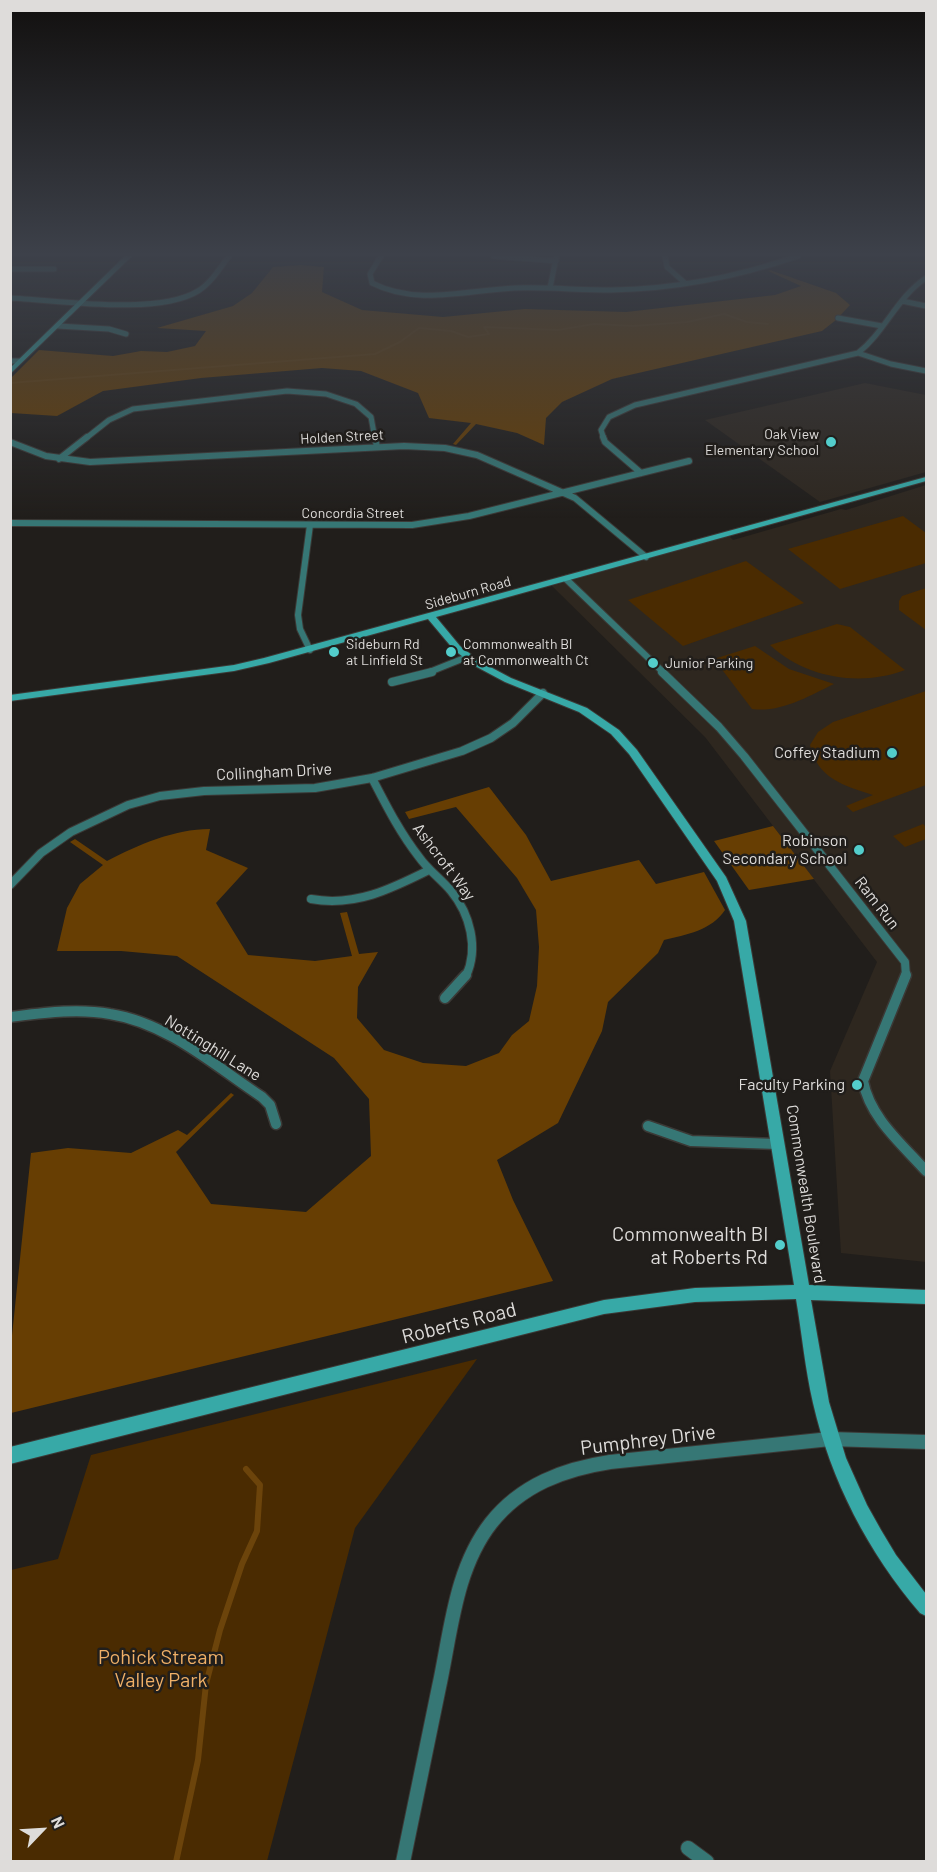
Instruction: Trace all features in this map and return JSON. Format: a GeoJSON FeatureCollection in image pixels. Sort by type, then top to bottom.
{"type":"FeatureCollection","features":[{"type":"Feature","properties":{"kind":"street"},"geometry":{"type":"LineString","coordinates":[[10,372],[39,343]]}},
{"type":"Feature","properties":{"kind":"street"},"geometry":{"type":"LineString","coordinates":[[641,472],[611,448],[602,437],[604,423],[617,411],[858,353],[869,343]]}},
{"type":"Feature","properties":{"kind":"street"},"geometry":{"type":"LineString","coordinates":[[858,353],[891,364],[927,371]]}},
{"type":"Feature","properties":{"kind":"street"},"geometry":{"type":"LineString","coordinates":[[10,361],[19,361]]}},
{"type":"Feature","properties":{"kind":"street"},"geometry":{"type":"LineString","coordinates":[[59,459],[109,420],[133,410],[287,391],[326,394],[356,404],[370,417],[377,447]]}},
{"type":"Feature","properties":{"kind":"street","name":"Holden Street"},"geometry":{"type":"LineString","coordinates":[[10,442],[37,454],[59,459],[105,462],[377,447],[423,446],[464,452],[488,459],[563,492],[588,506],[646,557]]}},
{"type":"Feature","properties":{"kind":"street","name":"Concordia Street"},"geometry":{"type":"LineString","coordinates":[[10,523],[391,526],[435,523],[689,460]]}},
{"type":"Feature","properties":{"kind":"street","name":"Sideburn Road"},"geometry":{"type":"LineString","coordinates":[[10,698],[234,668],[310,650],[927,479]]}},
{"type":"Feature","properties":{"kind":"street"},"geometry":{"type":"LineString","coordinates":[[310,525],[298,615],[300,629],[310,650]]}},
{"type":"Feature","properties":{"kind":"street","name":"Ram Run"},"geometry":{"type":"LineString","coordinates":[[566,579],[725,734],[904,962],[907,972],[905,982],[863,1081],[863,1088],[871,1107],[927,1171]]}},
{"type":"Feature","properties":{"kind":"street","name":"Commonwealth Boulevard"},"geometry":{"type":"LineString","coordinates":[[431,617],[467,657],[508,680],[583,710],[601,721],[625,742],[722,880],[734,903],[740,921],[821,1402],[830,1439],[852,1496],[877,1542],[900,1576],[927,1607]]}},
{"type":"Feature","properties":{"kind":"street"},"geometry":{"type":"LineString","coordinates":[[392,682],[429,673],[467,657]]}},
{"type":"Feature","properties":{"kind":"street","name":"Collingham Drive"},"geometry":{"type":"LineString","coordinates":[[10,885],[41,853],[71,832],[129,805],[160,796],[204,790],[315,788],[372,778],[462,751],[491,738],[513,723],[543,693]]}},
{"type":"Feature","properties":{"kind":"street","name":"Ashcroft Way"},"geometry":{"type":"LineString","coordinates":[[372,778],[405,838],[429,870],[458,900],[466,917],[471,933],[471,953],[467,973],[445,998]]}},
{"type":"Feature","properties":{"kind":"street"},"geometry":{"type":"LineString","coordinates":[[311,899],[328,903],[360,899],[383,892],[429,870]]}},
{"type":"Feature","properties":{"kind":"street","name":"Nottinghill Lane"},"geometry":{"type":"LineString","coordinates":[[10,1017],[85,1011],[126,1017],[161,1030],[262,1097],[270,1105],[276,1124]]}},
{"type":"Feature","properties":{"kind":"street"},"geometry":{"type":"LineString","coordinates":[[648,1126],[691,1141],[777,1144]]}},
{"type":"Feature","properties":{"kind":"street","name":"Roberts Road"},"geometry":{"type":"LineString","coordinates":[[10,1456],[604,1307],[695,1295],[802,1292],[927,1297]]}},
{"type":"Feature","properties":{"kind":"street","name":"Pumphrey Drive"},"geometry":{"type":"LineString","coordinates":[[403,1862],[462,1576],[490,1524],[508,1503],[551,1476],[578,1467],[610,1462],[830,1439],[927,1442]]}},
{"type":"Feature","properties":{"kind":"street"},"geometry":{"type":"LineString","coordinates":[[688,1848],[707,1862]]}},
{"type":"Feature","properties":{"kind":"shaded area"},"geometry":{"type":"Polygon","coordinates":[[[197,343],[768,343],[612,379],[562,402],[546,418],[544,445],[517,433],[476,424],[456,445],[453,444],[471,423],[429,418],[418,393],[361,371],[322,368],[201,378],[103,391],[57,416],[11,413],[10,379],[39,350],[113,356],[141,351],[167,352],[195,346],[197,343]]]}},
{"type":"Feature","properties":{"kind":"shaded area","name":"Oak View Elementary School"},"geometry":{"type":"Polygon","coordinates":[[[865,383],[926,395],[926,472],[820,502],[705,420],[865,383]]]}},
{"type":"Feature","properties":{"kind":"shaded area","name":"Robinson Secondary School"},"geometry":{"type":"Polygon","coordinates":[[[926,485],[926,1262],[841,1253],[830,1071],[877,962],[705,737],[552,586],[729,536],[733,540],[841,509],[846,510],[926,485]]]}},
{"type":"Feature","properties":{"kind":"shaded area"},"geometry":{"type":"Polygon","coordinates":[[[489,787],[526,835],[551,881],[639,860],[656,884],[704,872],[725,910],[720,917],[706,927],[690,934],[664,940],[658,953],[608,1002],[602,1031],[558,1123],[497,1160],[513,1200],[553,1281],[11,1413],[11,1345],[31,1153],[68,1148],[131,1153],[178,1130],[187,1135],[231,1093],[234,1095],[176,1152],[211,1204],[306,1212],[371,1156],[369,1099],[334,1058],[177,956],[121,951],[57,951],[67,908],[80,884],[103,865],[70,842],[75,839],[107,861],[170,835],[210,829],[206,850],[248,868],[216,903],[248,955],[315,961],[352,956],[340,913],[347,912],[359,954],[378,952],[358,987],[357,1018],[384,1050],[423,1063],[466,1066],[499,1053],[512,1035],[529,1021],[537,986],[539,947],[536,910],[517,878],[456,807],[409,819],[405,812],[489,787]]]}},
{"type":"Feature","properties":{"kind":"shaded area"},"geometry":{"type":"Polygon","coordinates":[[[773,826],[814,879],[749,890],[714,841],[773,826]]]}},
{"type":"Feature","properties":{"kind":"green space"},"geometry":{"type":"Polygon","coordinates":[[[903,516],[926,533],[926,563],[840,589],[788,549],[903,516]]]}},
{"type":"Feature","properties":{"kind":"green space"},"geometry":{"type":"Polygon","coordinates":[[[746,561],[804,603],[683,646],[628,600],[746,561]]]}},
{"type":"Feature","properties":{"kind":"green space"},"geometry":{"type":"Polygon","coordinates":[[[926,588],[926,630],[899,610],[899,601],[902,596],[926,588]]]}},
{"type":"Feature","properties":{"kind":"green space"},"geometry":{"type":"Polygon","coordinates":[[[837,624],[850,627],[905,670],[870,678],[834,676],[800,665],[770,645],[837,624]]]}},
{"type":"Feature","properties":{"kind":"green space"},"geometry":{"type":"Polygon","coordinates":[[[755,646],[789,669],[834,684],[784,706],[763,710],[752,709],[714,659],[755,646]]]}},
{"type":"Feature","properties":{"kind":"green space"},"geometry":{"type":"Polygon","coordinates":[[[926,691],[926,785],[853,812],[846,806],[873,795],[842,784],[825,773],[810,745],[818,732],[833,722],[926,691]]]}},
{"type":"Feature","properties":{"kind":"green space"},"geometry":{"type":"Polygon","coordinates":[[[923,824],[926,827],[926,839],[905,847],[893,836],[923,824]]]}},
{"type":"Feature","properties":{"kind":"green space","name":"Pohick Stream Valley Park"},"geometry":{"type":"Polygon","coordinates":[[[477,1359],[355,1528],[267,1861],[11,1861],[11,1570],[58,1559],[91,1455],[477,1359]]]}},
{"type":"Feature","properties":{"kind":"waterway"},"geometry":{"type":"LineString","coordinates":[[10,383],[375,354],[397,343]]}},
{"type":"Feature","properties":{"kind":"waterway"},"geometry":{"type":"LineString","coordinates":[[176,1862],[198,1760],[206,1684],[220,1630],[242,1564],[257,1531],[260,1485],[246,1469]]}},
{"type":"Feature","properties":{"kind":"place","name":"Oak View Elementary School"},"geometry":{"type":"Point","coordinates":[831,442]}},
{"type":"Feature","properties":{"kind":"place","name":"Sideburn Rd at Linfield St"},"geometry":{"type":"Point","coordinates":[334,652]}},
{"type":"Feature","properties":{"kind":"place","name":"Commonwealth Bl at Commonwealth Ct"},"geometry":{"type":"Point","coordinates":[451,652]}},
{"type":"Feature","properties":{"kind":"place","name":"Junior Parking"},"geometry":{"type":"Point","coordinates":[653,663]}},
{"type":"Feature","properties":{"kind":"place","name":"Coffey Stadium"},"geometry":{"type":"Point","coordinates":[892,753]}},
{"type":"Feature","properties":{"kind":"place","name":"Robinson Secondary School"},"geometry":{"type":"Point","coordinates":[859,850]}},
{"type":"Feature","properties":{"kind":"place","name":"Faculty Parking"},"geometry":{"type":"Point","coordinates":[857,1085]}},
{"type":"Feature","properties":{"kind":"place","name":"Commonwealth Bl at Roberts Rd"},"geometry":{"type":"Point","coordinates":[780,1245]}}]}
